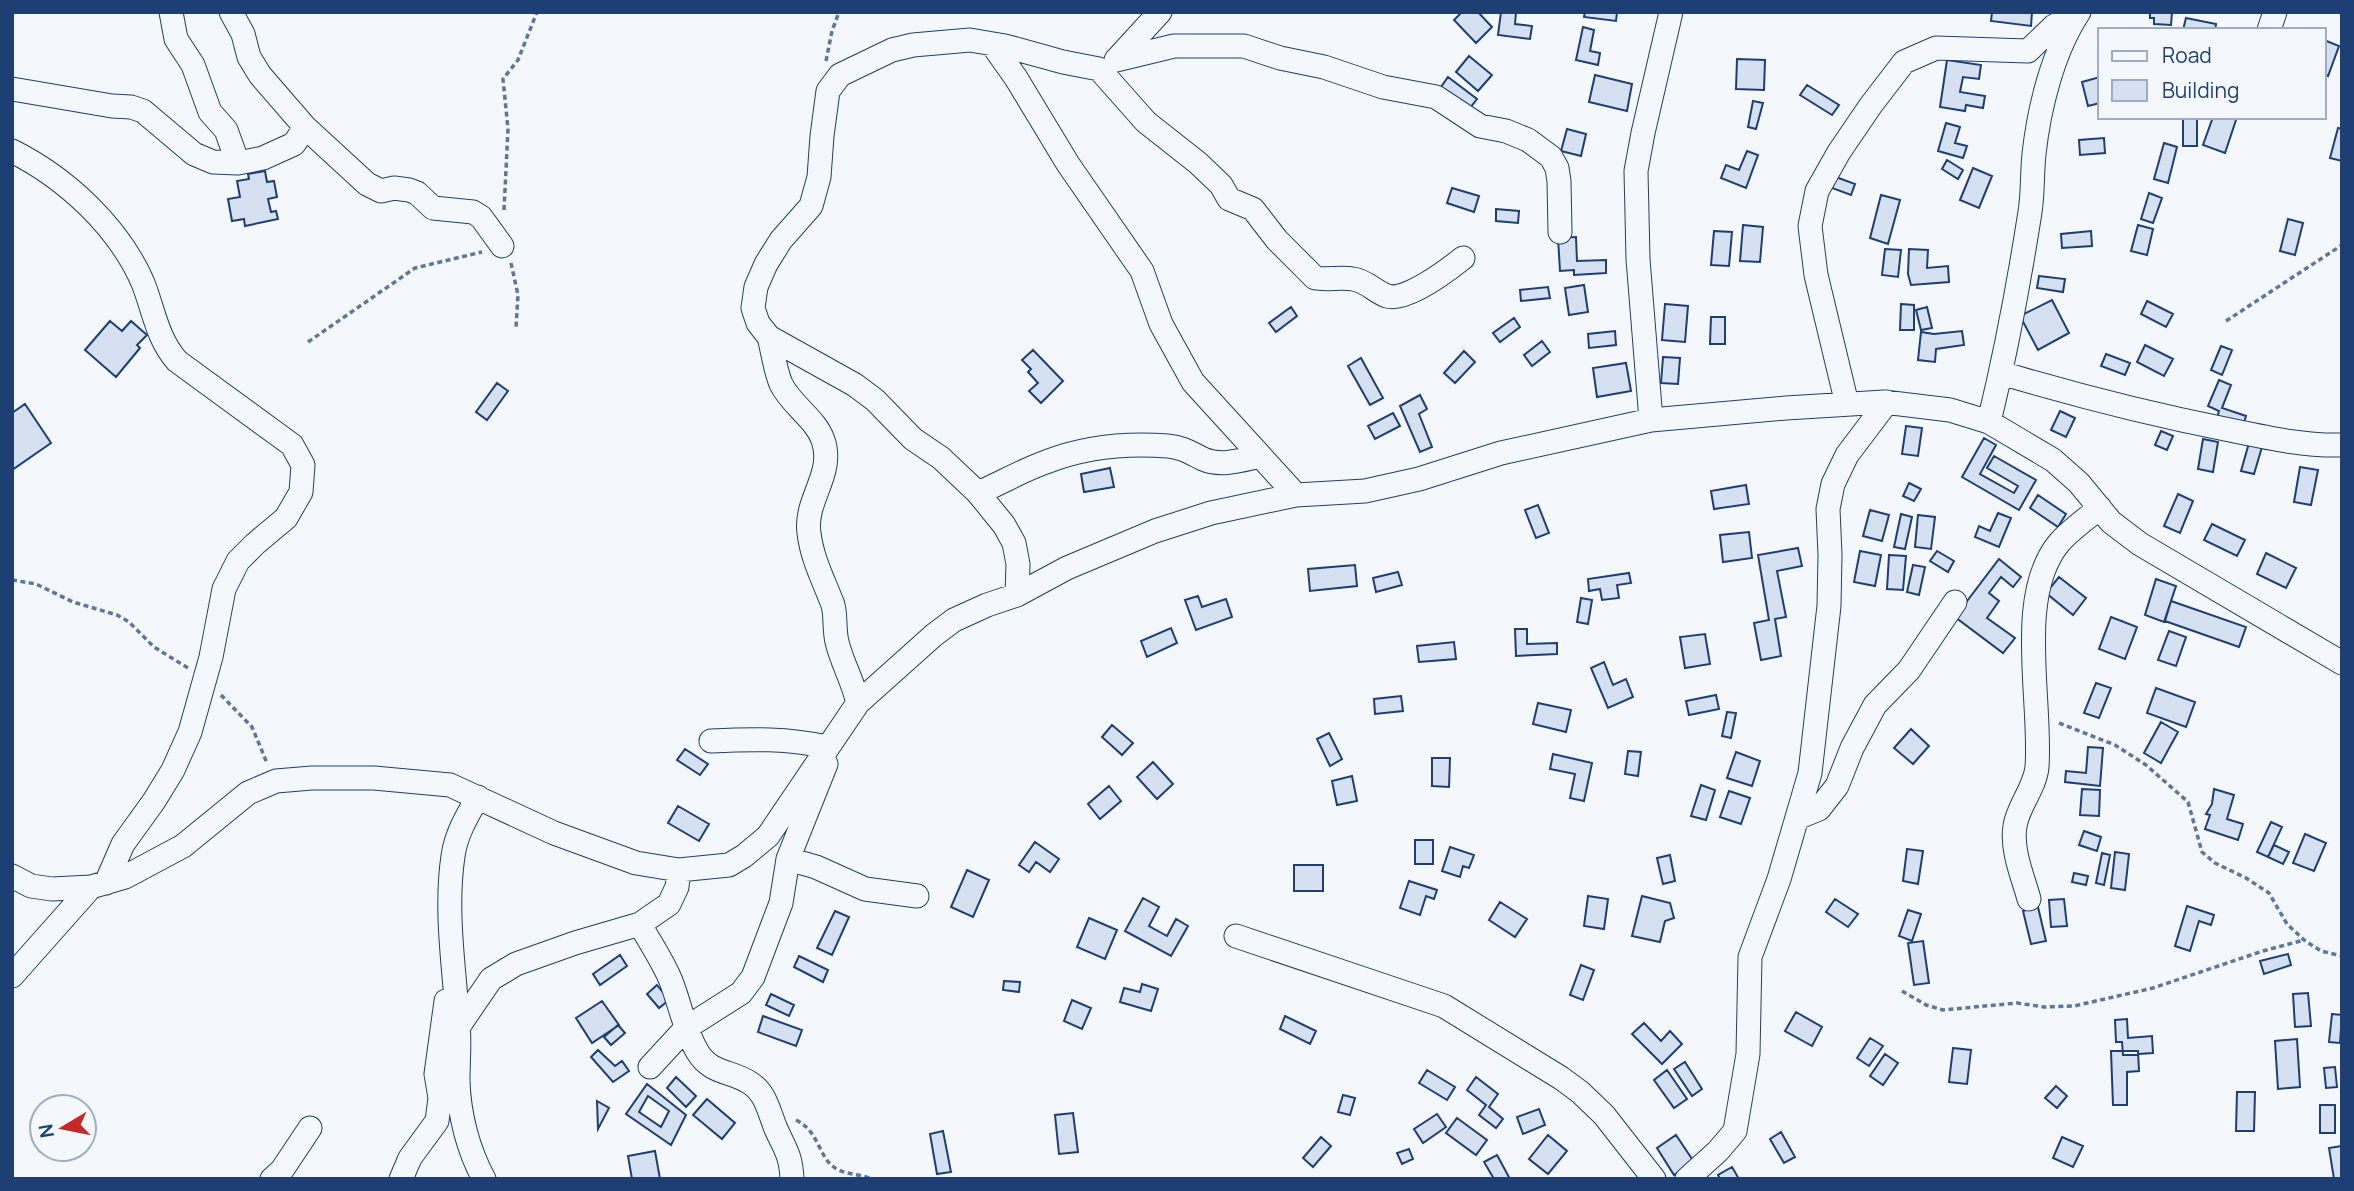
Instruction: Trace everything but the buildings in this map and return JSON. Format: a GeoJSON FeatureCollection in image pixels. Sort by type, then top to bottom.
{"type":"FeatureCollection","features":[{"type":"Feature","properties":{"kind":"street"},"geometry":{"type":"LineString","coordinates":[[171,12],[176,38],[193,65],[209,112],[226,130],[238,163]]}},
{"type":"Feature","properties":{"kind":"street"},"geometry":{"type":"LineString","coordinates":[[231,12],[243,34],[253,66],[305,127],[366,184],[381,191],[394,188],[409,190],[417,193],[433,208],[473,212],[481,216],[505,245]]}},
{"type":"Feature","properties":{"kind":"street"},"geometry":{"type":"LineString","coordinates":[[1107,64],[1160,12]]}},
{"type":"Feature","properties":{"kind":"street"},"geometry":{"type":"LineString","coordinates":[[1651,421],[1638,259],[1636,171],[1671,12]]}},
{"type":"Feature","properties":{"kind":"street"},"geometry":{"type":"LineString","coordinates":[[2028,51],[2054,26],[2078,13]]}},
{"type":"Feature","properties":{"kind":"street"},"geometry":{"type":"LineString","coordinates":[[1989,422],[2001,373],[2026,234],[2039,120],[2054,64],[2078,13]]}},
{"type":"Feature","properties":{"kind":"street"},"geometry":{"type":"LineString","coordinates":[[1017,595],[1018,564],[1014,543],[1004,525],[978,493],[941,458],[913,439],[875,400],[855,385],[769,337],[758,323],[753,308],[756,287],[766,264],[811,206],[819,177],[828,91],[840,75],[892,50],[913,45],[970,40],[1063,62],[1107,64],[1174,46],[1244,46],[1280,58],[1324,67],[1383,87],[1436,97],[1480,126],[1506,131],[1528,140],[1551,158],[1557,168],[1560,232]]}},
{"type":"Feature","properties":{"kind":"street"},"geometry":{"type":"LineString","coordinates":[[992,44],[1068,164],[1142,271],[1161,324],[1193,382],[1296,495]]}},
{"type":"Feature","properties":{"kind":"street"},"geometry":{"type":"LineString","coordinates":[[1847,404],[1816,275],[1810,226],[1817,191],[1839,152],[1904,62],[1936,48],[2028,51],[2054,64]]}},
{"type":"Feature","properties":{"kind":"street"},"geometry":{"type":"LineString","coordinates":[[1107,64],[1146,122],[1198,163],[1221,185],[1229,199],[1253,209],[1277,240],[1315,278],[1353,279],[1370,285],[1386,296],[1399,297],[1448,271],[1463,258]]}},
{"type":"Feature","properties":{"kind":"street"},"geometry":{"type":"LineString","coordinates":[[12,89],[143,111],[194,153],[213,162],[238,163],[285,150],[300,138],[305,127]]}},
{"type":"Feature","properties":{"kind":"street"},"geometry":{"type":"LineString","coordinates":[[12,151],[31,160],[60,182],[112,231],[142,281],[160,336],[177,361],[292,445],[303,465],[301,492],[286,518],[238,561],[224,589],[205,678],[190,732],[173,770],[122,844],[98,885],[12,976]]}},
{"type":"Feature","properties":{"kind":"street"},"geometry":{"type":"LineString","coordinates":[[769,337],[781,384],[822,438],[826,453],[821,485],[808,515],[808,531],[819,575],[834,607],[837,641],[858,703]]}},
{"type":"Feature","properties":{"kind":"street"},"geometry":{"type":"LineString","coordinates":[[2001,373],[2076,396],[2157,416],[2286,441],[2322,446],[2342,445]]}},
{"type":"Feature","properties":{"kind":"street"},"geometry":{"type":"LineString","coordinates":[[1687,1179],[1718,1151],[1735,1131],[1748,1054],[1750,957],[1810,773],[1829,606],[1830,497],[1847,455],[1887,402]]}},
{"type":"Feature","properties":{"kind":"street"},"geometry":{"type":"LineString","coordinates":[[12,876],[31,886],[52,890],[98,885],[145,868],[183,846],[248,793],[276,781],[312,778],[374,779],[450,785],[554,833],[636,863],[679,870],[729,865],[768,836],[858,703],[917,649],[954,620],[986,605],[1017,595],[1067,568],[1155,531],[1211,513],[1296,495],[1365,491],[1419,479],[1501,453],[1651,421],[1887,402],[1950,410],[1989,422],[2053,460],[2079,483],[2111,522],[2140,544],[2342,663]]}},
{"type":"Feature","properties":{"kind":"street"},"geometry":{"type":"LineString","coordinates":[[978,493],[1045,462],[1075,452],[1152,445],[1191,451],[1204,459],[1220,463],[1260,456]]}},
{"type":"Feature","properties":{"kind":"street"},"geometry":{"type":"LineString","coordinates":[[2029,900],[2016,848],[2015,826],[2037,769],[2034,626],[2037,591],[2058,544],[2100,508]]}},
{"type":"Feature","properties":{"kind":"street"},"geometry":{"type":"LineString","coordinates":[[1797,818],[1819,809],[1837,786],[1852,748],[1875,705],[1909,670],[1955,602]]}},
{"type":"Feature","properties":{"kind":"street"},"geometry":{"type":"LineString","coordinates":[[711,741],[831,741]]}},
{"type":"Feature","properties":{"kind":"street"},"geometry":{"type":"LineString","coordinates":[[650,1067],[686,1028],[741,993],[753,977],[781,903],[788,859],[820,782],[831,741]]}},
{"type":"Feature","properties":{"kind":"street"},"geometry":{"type":"LineString","coordinates":[[478,797],[459,830],[453,855],[450,893],[458,1026],[458,1084],[465,1131],[484,1179]]}},
{"type":"Feature","properties":{"kind":"street"},"geometry":{"type":"LineString","coordinates":[[788,859],[816,867],[865,888],[917,896]]}},
{"type":"Feature","properties":{"kind":"street"},"geometry":{"type":"LineString","coordinates":[[458,1026],[491,979],[516,964],[640,924],[669,904],[677,887],[679,870]]}},
{"type":"Feature","properties":{"kind":"street"},"geometry":{"type":"LineString","coordinates":[[640,924],[669,976],[686,1028],[698,1053],[710,1066],[754,1085],[762,1094],[787,1148],[792,1179]]}},
{"type":"Feature","properties":{"kind":"street"},"geometry":{"type":"LineString","coordinates":[[1236,936],[1444,1006],[1561,1077],[1580,1092],[1604,1115],[1654,1179]]}},
{"type":"Feature","properties":{"kind":"street"},"geometry":{"type":"LineString","coordinates":[[401,1179],[410,1158],[437,1121],[440,1098],[436,1074],[438,1055],[445,1003],[455,983]]}},
{"type":"Feature","properties":{"kind":"street"},"geometry":{"type":"LineString","coordinates":[[272,1179],[282,1170],[310,1128]]}},
{"type":"Feature","properties":{"kind":"path"},"geometry":{"type":"LineString","coordinates":[[516,328],[517,295],[505,245],[503,191],[508,129],[503,79],[518,60],[537,12]]}},
{"type":"Feature","properties":{"kind":"path"},"geometry":{"type":"LineString","coordinates":[[828,91],[825,57],[839,12]]}},
{"type":"Feature","properties":{"kind":"path"},"geometry":{"type":"LineString","coordinates":[[308,342],[415,268],[505,245]]}},
{"type":"Feature","properties":{"kind":"path"},"geometry":{"type":"LineString","coordinates":[[2226,321],[2342,245]]}},
{"type":"Feature","properties":{"kind":"path"},"geometry":{"type":"LineString","coordinates":[[12,580],[36,584],[74,602],[117,615],[129,622],[154,647],[205,678],[251,727],[276,781]]}},
{"type":"Feature","properties":{"kind":"path"},"geometry":{"type":"LineString","coordinates":[[2037,715],[2115,745],[2146,765],[2188,802],[2202,852],[2215,863],[2246,877],[2269,893],[2287,924],[2304,940],[2321,951],[2342,956]]}},
{"type":"Feature","properties":{"kind":"path"},"geometry":{"type":"LineString","coordinates":[[1902,991],[1926,1005],[1944,1010],[2005,1003],[2044,1007],[2074,1006],[2153,988],[2304,940]]}},
{"type":"Feature","properties":{"kind":"path"},"geometry":{"type":"LineString","coordinates":[[771,1113],[788,1116],[802,1123],[815,1135],[826,1159],[839,1170],[872,1179]]}}]}
